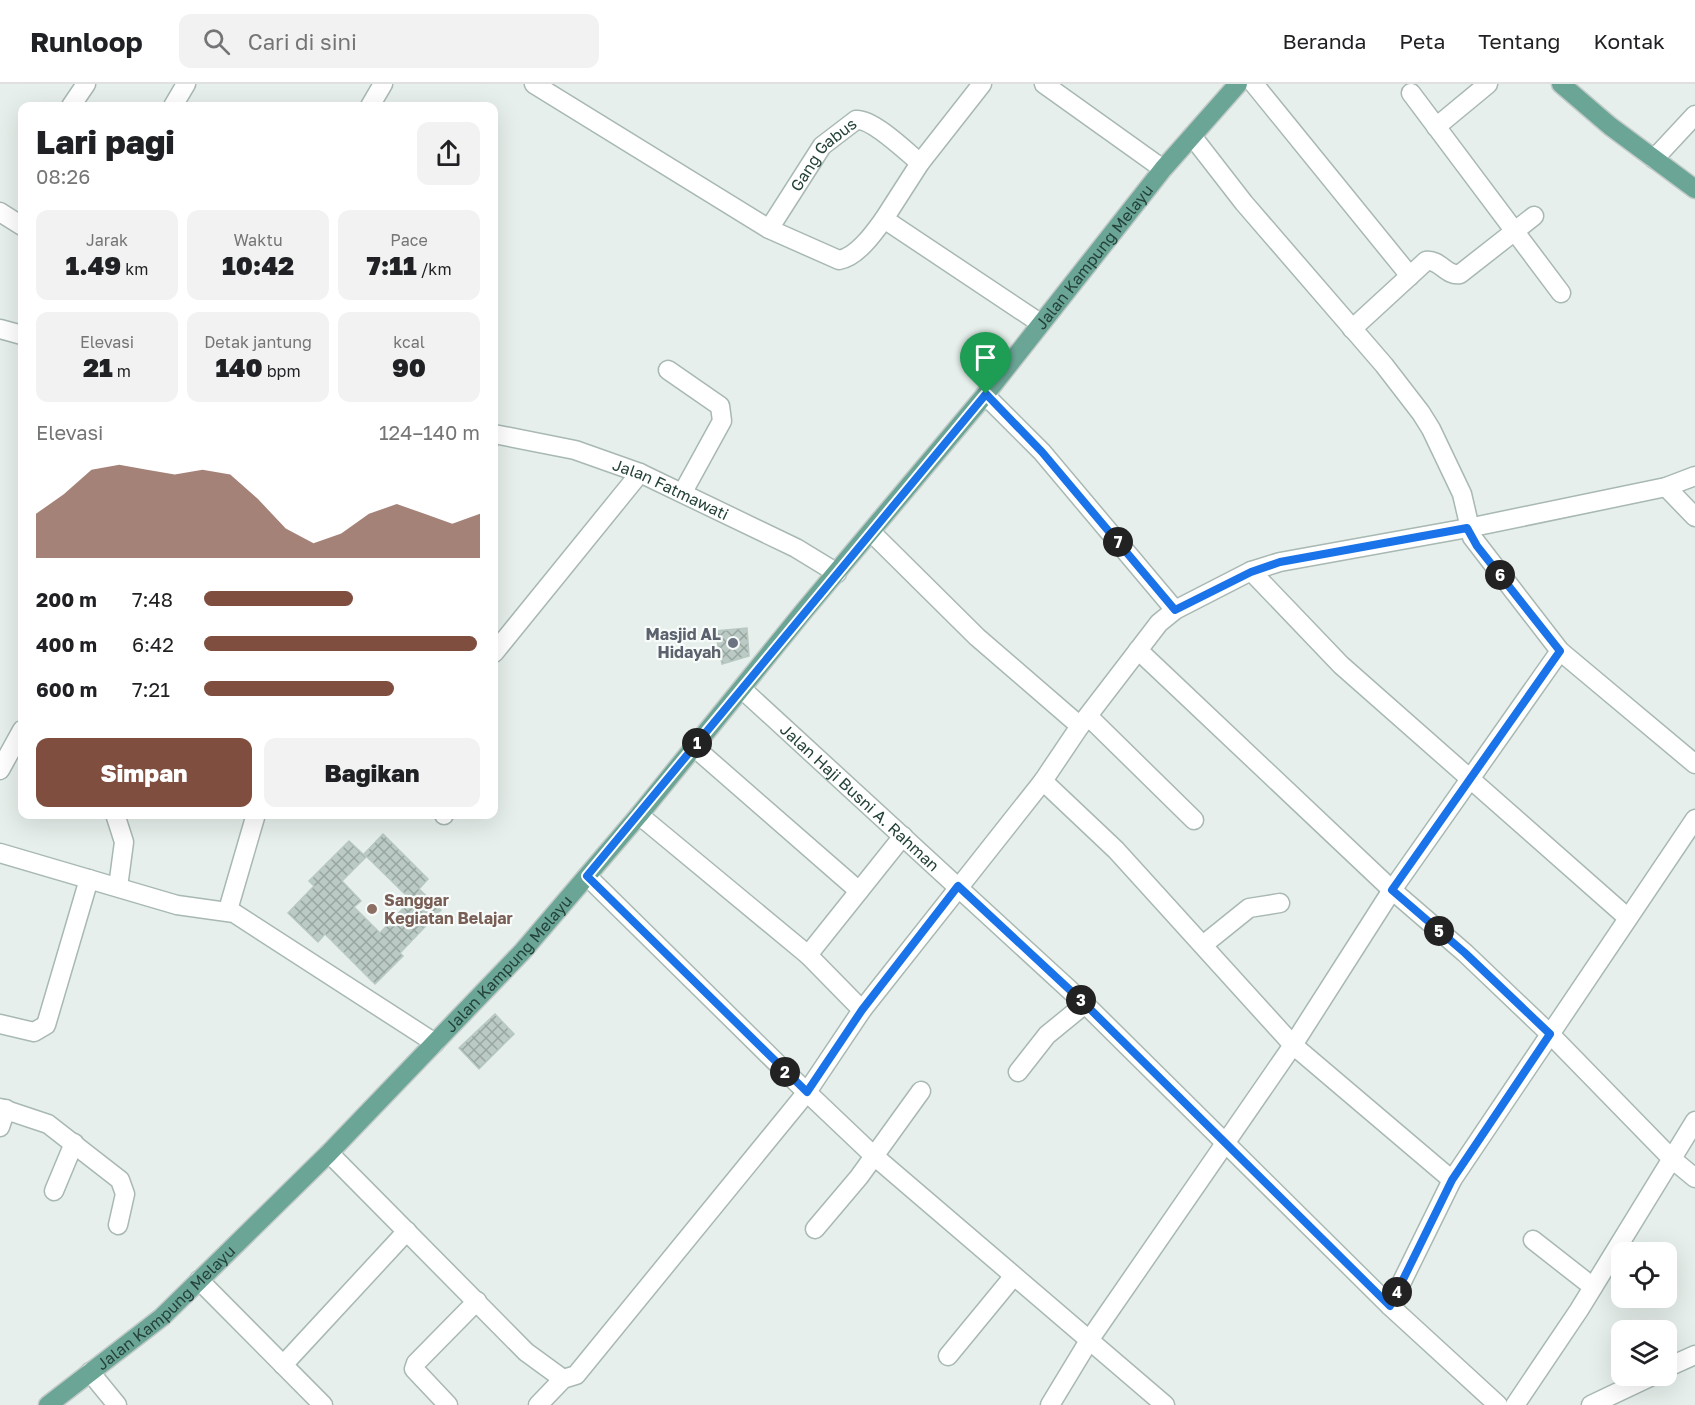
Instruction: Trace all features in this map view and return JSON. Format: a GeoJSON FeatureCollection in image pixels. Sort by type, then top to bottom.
{"type":"FeatureCollection","features":[{"type":"Feature","properties":{"kind":"main road","name":"Jalan Kampung Melayu"},"geometry":{"type":"LineString","coordinates":[[48,1405],[162,1317],[329,1153],[522,951],[639,815],[986,394],[1163,169],[1238,84]]}},
{"type":"Feature","properties":{"kind":"main road"},"geometry":{"type":"LineString","coordinates":[[1561,84],[1610,126],[1692,185]]}},
{"type":"Feature","properties":{"kind":"street"},"geometry":{"type":"LineString","coordinates":[[74,102],[86,84]]}},
{"type":"Feature","properties":{"kind":"street"},"geometry":{"type":"LineString","coordinates":[[175,102],[186,84]]}},
{"type":"Feature","properties":{"kind":"street"},"geometry":{"type":"LineString","coordinates":[[372,102],[383,84]]}},
{"type":"Feature","properties":{"kind":"street"},"geometry":{"type":"LineString","coordinates":[[534,84],[769,229],[839,260],[849,257],[870,237],[920,164],[982,84]]}},
{"type":"Feature","properties":{"kind":"street"},"geometry":{"type":"LineString","coordinates":[[1044,84],[1163,169]]}},
{"type":"Feature","properties":{"kind":"street"},"geometry":{"type":"LineString","coordinates":[[1254,84],[1410,276]]}},
{"type":"Feature","properties":{"kind":"street"},"geometry":{"type":"LineString","coordinates":[[1437,127],[1488,84]]}},
{"type":"Feature","properties":{"kind":"street"},"geometry":{"type":"LineString","coordinates":[[1411,93],[1561,293]]}},
{"type":"Feature","properties":{"kind":"street"},"geometry":{"type":"LineString","coordinates":[[1654,159],[1695,115]]}},
{"type":"Feature","properties":{"kind":"street","name":"Gang Gabus"},"geometry":{"type":"LineString","coordinates":[[769,229],[822,146],[856,120],[861,119],[875,127],[920,164]]}},
{"type":"Feature","properties":{"kind":"street"},"geometry":{"type":"LineString","coordinates":[[1192,136],[1244,203],[1384,365],[1431,429],[1462,494],[1467,528],[1477,546],[1560,651],[1695,764]]}},
{"type":"Feature","properties":{"kind":"street"},"geometry":{"type":"LineString","coordinates":[[0,212],[18,223]]}},
{"type":"Feature","properties":{"kind":"street"},"geometry":{"type":"LineString","coordinates":[[1352,329],[1430,260],[1456,275],[1460,274],[1534,216]]}},
{"type":"Feature","properties":{"kind":"street"},"geometry":{"type":"LineString","coordinates":[[884,219],[1040,323]]}},
{"type":"Feature","properties":{"kind":"street"},"geometry":{"type":"LineString","coordinates":[[0,329],[18,334]]}},
{"type":"Feature","properties":{"kind":"street"},"geometry":{"type":"LineString","coordinates":[[668,370],[720,406],[722,422],[683,492]]}},
{"type":"Feature","properties":{"kind":"street"},"geometry":{"type":"LineString","coordinates":[[986,394],[1042,452],[1175,610]]}},
{"type":"Feature","properties":{"kind":"street","name":"Jalan Fatmawati"},"geometry":{"type":"LineString","coordinates":[[498,435],[575,450],[640,473],[796,548],[837,573]]}},
{"type":"Feature","properties":{"kind":"street"},"geometry":{"type":"LineString","coordinates":[[498,641],[640,473]]}},
{"type":"Feature","properties":{"kind":"street"},"geometry":{"type":"LineString","coordinates":[[538,1405],[563,1379],[576,1375],[807,1092],[862,1010],[1043,781],[1084,721],[1138,650],[1160,623],[1175,610],[1251,572],[1294,559],[1467,528],[1666,487],[1695,476]]}},
{"type":"Feature","properties":{"kind":"street"},"geometry":{"type":"LineString","coordinates":[[1666,487],[1695,517]]}},
{"type":"Feature","properties":{"kind":"street"},"geometry":{"type":"LineString","coordinates":[[871,532],[976,637],[1084,721],[1194,820]]}},
{"type":"Feature","properties":{"kind":"street"},"geometry":{"type":"LineString","coordinates":[[1251,572],[1327,652],[1469,780],[1628,918]]}},
{"type":"Feature","properties":{"kind":"street"},"geometry":{"type":"LineString","coordinates":[[1138,650],[1392,890],[1465,953],[1550,1034],[1672,1159],[1695,1178]]}},
{"type":"Feature","properties":{"kind":"street"},"geometry":{"type":"LineString","coordinates":[[1050,1405],[1090,1339],[1293,1045],[1392,890],[1560,651]]}},
{"type":"Feature","properties":{"kind":"street","name":"Jalan Haji Busni A. Rahman"},"geometry":{"type":"LineString","coordinates":[[742,689],[1085,1004],[1390,1306],[1498,1405]]}},
{"type":"Feature","properties":{"kind":"street"},"geometry":{"type":"LineString","coordinates":[[0,770],[18,737]]}},
{"type":"Feature","properties":{"kind":"street"},"geometry":{"type":"LineString","coordinates":[[694,747],[859,891]]}},
{"type":"Feature","properties":{"kind":"street"},"geometry":{"type":"LineString","coordinates":[[1043,781],[1116,850],[1293,1045],[1452,1180]]}},
{"type":"Feature","properties":{"kind":"street"},"geometry":{"type":"LineString","coordinates":[[639,815],[808,955],[862,1010]]}},
{"type":"Feature","properties":{"kind":"street"},"geometry":{"type":"LineString","coordinates":[[117,819],[124,842],[118,887]]}},
{"type":"Feature","properties":{"kind":"street"},"geometry":{"type":"LineString","coordinates":[[228,910],[255,819]]}},
{"type":"Feature","properties":{"kind":"street"},"geometry":{"type":"LineString","coordinates":[[1390,1306],[1452,1180],[1695,819]]}},
{"type":"Feature","properties":{"kind":"street"},"geometry":{"type":"LineString","coordinates":[[808,955],[903,836]]}},
{"type":"Feature","properties":{"kind":"street"},"geometry":{"type":"LineString","coordinates":[[0,853],[177,905],[228,910],[247,920],[435,1043]]}},
{"type":"Feature","properties":{"kind":"street"},"geometry":{"type":"LineString","coordinates":[[587,876],[873,1155],[1165,1405]]}},
{"type":"Feature","properties":{"kind":"street"},"geometry":{"type":"LineString","coordinates":[[0,1024],[34,1032],[46,1025],[89,879]]}},
{"type":"Feature","properties":{"kind":"street"},"geometry":{"type":"LineString","coordinates":[[1203,945],[1249,908],[1280,903]]}},
{"type":"Feature","properties":{"kind":"street"},"geometry":{"type":"LineString","coordinates":[[1018,1072],[1047,1035],[1085,1004]]}},
{"type":"Feature","properties":{"kind":"street"},"geometry":{"type":"LineString","coordinates":[[815,1229],[859,1177],[921,1091]]}},
{"type":"Feature","properties":{"kind":"street"},"geometry":{"type":"LineString","coordinates":[[0,1127],[3,1108],[48,1124],[107,1168],[124,1187],[118,1225]]}},
{"type":"Feature","properties":{"kind":"street"},"geometry":{"type":"LineString","coordinates":[[1515,1405],[1593,1287],[1695,1121]]}},
{"type":"Feature","properties":{"kind":"street"},"geometry":{"type":"LineString","coordinates":[[54,1191],[74,1143]]}},
{"type":"Feature","properties":{"kind":"street"},"geometry":{"type":"LineString","coordinates":[[329,1153],[526,1352],[563,1379]]}},
{"type":"Feature","properties":{"kind":"street"},"geometry":{"type":"LineString","coordinates":[[283,1365],[406,1231]]}},
{"type":"Feature","properties":{"kind":"street"},"geometry":{"type":"LineString","coordinates":[[1533,1240],[1593,1287]]}},
{"type":"Feature","properties":{"kind":"street"},"geometry":{"type":"LineString","coordinates":[[948,1356],[1013,1277]]}},
{"type":"Feature","properties":{"kind":"street"},"geometry":{"type":"LineString","coordinates":[[200,1280],[323,1405]]}},
{"type":"Feature","properties":{"kind":"street"},"geometry":{"type":"LineString","coordinates":[[448,1405],[417,1374],[416,1363],[477,1301]]}},
{"type":"Feature","properties":{"kind":"street"},"geometry":{"type":"LineString","coordinates":[[1677,1363],[1695,1355]]}},
{"type":"Feature","properties":{"kind":"street"},"geometry":{"type":"LineString","coordinates":[[90,1372],[117,1405]]}},
{"type":"Feature","properties":{"kind":"street"},"geometry":{"type":"LineString","coordinates":[[1591,1405],[1631,1386]]}},
{"type":"Feature","properties":{"kind":"building","name":"Masjid AL Hidayah"},"geometry":{"type":"Polygon","coordinates":[[[747,628],[749,656],[722,664],[715,631],[747,628]]]}},
{"type":"Feature","properties":{"kind":"building"},"geometry":{"type":"Polygon","coordinates":[[[383,834],[428,879],[419,889],[441,910],[400,953],[403,956],[375,984],[325,934],[318,942],[288,913],[314,886],[309,881],[349,841],[366,857],[342,881],[361,901],[354,907],[380,933],[411,900],[364,854],[383,834]]]}},
{"type":"Feature","properties":{"kind":"building"},"geometry":{"type":"Polygon","coordinates":[[[495,1014],[514,1034],[479,1069],[459,1048],[495,1014]]]}},
{"type":"Feature","properties":{"kind":"place","name":"Masjid AL Hidayah"},"geometry":{"type":"Point","coordinates":[733,643]}},
{"type":"Feature","properties":{"kind":"place","name":"Sanggar Kegiatan Belajar"},"geometry":{"type":"Point","coordinates":[372,909]}},
{"type":"Feature","properties":{"kind":"route"},"geometry":{"type":"LineString","coordinates":[[986,394],[1042,452],[1175,610],[1251,572],[1280,562],[1467,528],[1477,546],[1560,651],[1392,890],[1465,953],[1550,1034],[1452,1180],[1390,1306],[1085,1004],[958,886],[862,1010],[807,1092],[587,876],[804,611],[986,394]]}}]}
